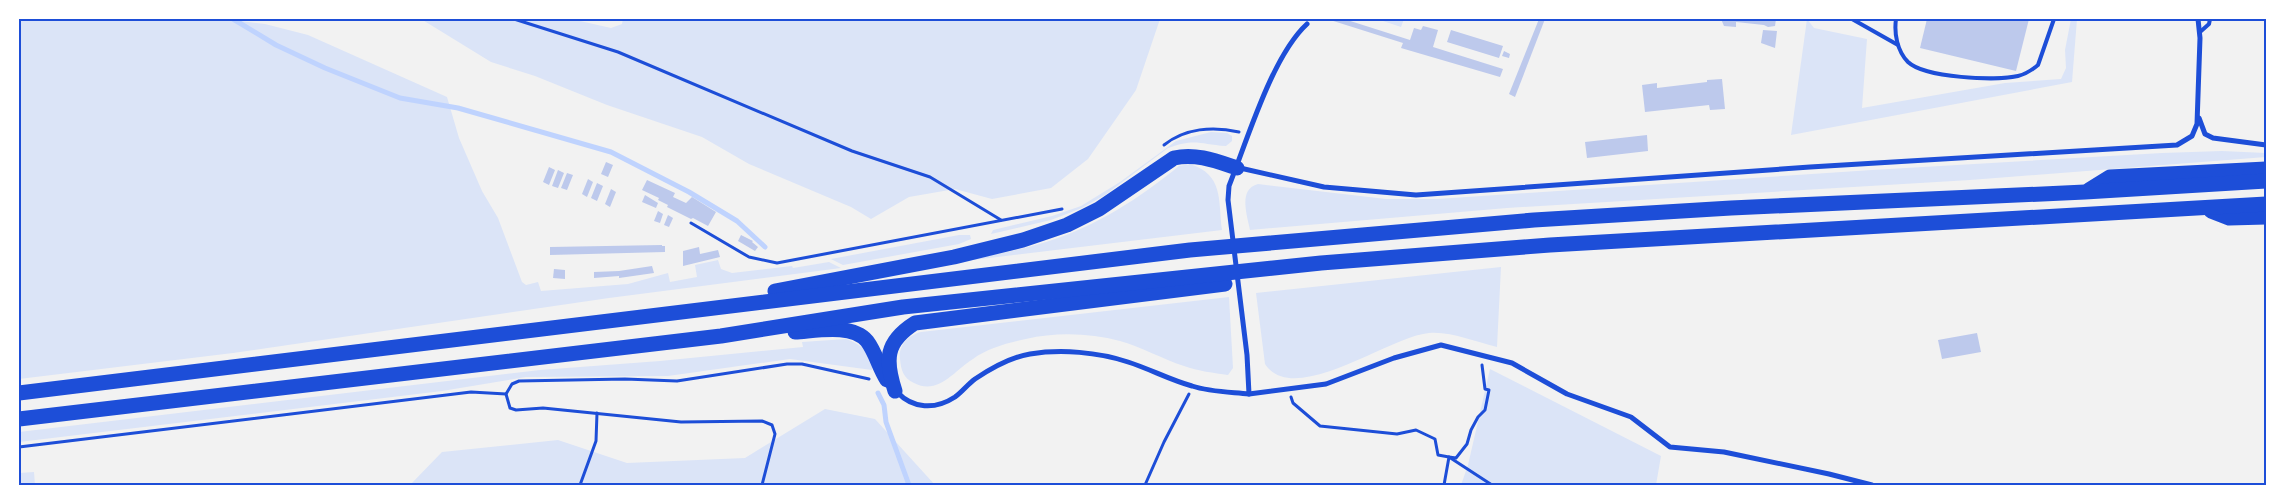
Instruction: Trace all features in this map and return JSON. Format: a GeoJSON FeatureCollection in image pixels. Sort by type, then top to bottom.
{"type":"FeatureCollection","features":[{"type":"Feature","properties":{"kind":"highway"},"geometry":{"type":"LineString","coordinates":[[640,317],[954,257],[1023,240],[1067,225],[1099,209],[1174,158],[1186,156],[1204,158],[1237,168]]}},
{"type":"Feature","properties":{"kind":"highway"},"geometry":{"type":"LineString","coordinates":[[2085,192],[2110,178],[2266,168]]}},
{"type":"Feature","properties":{"kind":"highway"},"geometry":{"type":"LineString","coordinates":[[19,393],[1190,250],[1534,220],[2266,181]]}},
{"type":"Feature","properties":{"kind":"highway"},"geometry":{"type":"LineString","coordinates":[[19,418],[721,336],[913,306],[1321,263],[1560,244],[2266,204]]}},
{"type":"Feature","properties":{"kind":"highway"},"geometry":{"type":"LineString","coordinates":[[2204,209],[2229,218],[2266,217]]}},
{"type":"Feature","properties":{"kind":"highway"},"geometry":{"type":"LineString","coordinates":[[895,391],[889,370],[889,352],[894,340],[915,323],[1463,253]]}},
{"type":"Feature","properties":{"kind":"highway"},"geometry":{"type":"LineString","coordinates":[[721,336],[839,330],[854,332],[866,340],[881,371],[895,391]]}},
{"type":"Feature","properties":{"kind":"street"},"geometry":{"type":"LineString","coordinates":[[1237,168],[1324,187],[1416,195],[1810,166],[2177,145],[2192,136],[2197,124],[2200,32],[2198,19]]}},
{"type":"Feature","properties":{"kind":"street"},"geometry":{"type":"LineString","coordinates":[[1249,394],[1247,356],[1228,200],[1229,186],[1269,84],[1290,45],[1307,24]]}},
{"type":"Feature","properties":{"kind":"street"},"geometry":{"type":"LineString","coordinates":[[2197,112],[2206,134],[2213,138],[2266,145]]}},
{"type":"Feature","properties":{"kind":"street"},"geometry":{"type":"LineString","coordinates":[[895,391],[906,402],[923,407],[942,403],[955,396],[974,380],[1000,366],[1029,354],[1057,352],[1100,354],[1193,387],[1249,394],[1326,384],[1394,358],[1441,346],[1512,363],[1567,394],[1631,417],[1670,447],[1724,452],[1872,485]]}},
{"type":"Feature","properties":{"kind":"lane"},"geometry":{"type":"LineString","coordinates":[[1852,19],[1898,45]]}},
{"type":"Feature","properties":{"kind":"lane"},"geometry":{"type":"LineString","coordinates":[[1896,19],[1895,35],[1898,45],[1907,61],[1922,70],[1959,77],[2002,78],[2020,76],[2038,65],[2054,19]]}},
{"type":"Feature","properties":{"kind":"lane"},"geometry":{"type":"LineString","coordinates":[[2200,32],[2210,19]]}},
{"type":"Feature","properties":{"kind":"path"},"geometry":{"type":"LineString","coordinates":[[514,19],[618,52],[852,151],[930,177],[1002,221]]}},
{"type":"Feature","properties":{"kind":"path"},"geometry":{"type":"LineString","coordinates":[[1163,145],[1171,139],[1190,132],[1210,128],[1249,135]]}},
{"type":"Feature","properties":{"kind":"path"},"geometry":{"type":"LineString","coordinates":[[691,223],[749,257],[777,263],[1064,208]]}},
{"type":"Feature","properties":{"kind":"path"},"geometry":{"type":"LineString","coordinates":[[1288,390],[1293,403],[1320,426],[1397,434],[1416,430],[1435,439],[1438,455],[1456,458],[1467,444],[1471,430],[1478,417],[1485,410],[1489,390],[1485,388],[1484,373],[1478,354]]}},
{"type":"Feature","properties":{"kind":"path"},"geometry":{"type":"LineString","coordinates":[[762,485],[775,434],[772,425],[762,421],[681,422],[543,408],[516,410],[510,408],[506,394],[512,384],[520,381],[625,379],[677,381],[787,364],[802,364],[873,380]]}},
{"type":"Feature","properties":{"kind":"path"},"geometry":{"type":"LineString","coordinates":[[1145,485],[1164,442],[1193,387]]}},
{"type":"Feature","properties":{"kind":"path"},"geometry":{"type":"LineString","coordinates":[[19,447],[471,392],[506,394]]}},
{"type":"Feature","properties":{"kind":"path"},"geometry":{"type":"LineString","coordinates":[[580,485],[596,441],[597,413]]}},
{"type":"Feature","properties":{"kind":"path"},"geometry":{"type":"LineString","coordinates":[[1444,485],[1449,458]]}},
{"type":"Feature","properties":{"kind":"path"},"geometry":{"type":"LineString","coordinates":[[1449,458],[1492,485]]}},
{"type":"Feature","properties":{"kind":"shaded area"},"geometry":{"type":"Polygon","coordinates":[[[19,19],[224,19],[265,24],[308,35],[447,97],[459,138],[482,191],[498,218],[522,282],[526,285],[538,282],[541,291],[628,284],[668,273],[670,282],[697,277],[695,265],[718,260],[721,269],[732,273],[792,266],[793,268],[829,262],[841,268],[609,298],[233,353],[19,379],[19,19]]]}},
{"type":"Feature","properties":{"kind":"shaded area"},"geometry":{"type":"Polygon","coordinates":[[[421,19],[571,19],[611,28],[622,24],[623,19],[1160,19],[1136,90],[1088,159],[1051,188],[992,199],[955,189],[909,197],[871,219],[851,207],[749,164],[702,137],[607,105],[535,76],[491,62],[421,19]]]}},
{"type":"Feature","properties":{"kind":"shaded area"},"geometry":{"type":"Polygon","coordinates":[[[1377,19],[1404,19],[1401,27],[1377,19]]]}},
{"type":"Feature","properties":{"kind":"shaded area"},"geometry":{"type":"Polygon","coordinates":[[[1807,19],[1814,28],[1867,39],[1862,108],[2005,83],[2061,79],[2066,68],[2065,50],[2071,19],[2077,19],[2072,82],[1791,135],[1807,19]]]}},
{"type":"Feature","properties":{"kind":"shaded area"},"geometry":{"type":"Polygon","coordinates":[[[1211,132],[1227,133],[1232,136],[1232,141],[1226,146],[1191,142],[1168,148],[1105,195],[1082,208],[1051,220],[991,234],[993,230],[1052,216],[1081,206],[1120,182],[1176,141],[1211,132]]]}},
{"type":"Feature","properties":{"kind":"shaded area"},"geometry":{"type":"Polygon","coordinates":[[[2222,151],[2266,153],[2266,157],[1970,180],[1507,208],[1250,230],[1245,203],[1248,191],[1258,184],[1386,199],[1437,199],[1872,170],[2222,151]]]}},
{"type":"Feature","properties":{"kind":"shaded area"},"geometry":{"type":"Polygon","coordinates":[[[1190,164],[1209,175],[1214,182],[1219,199],[1222,230],[956,262],[1035,245],[1064,236],[1099,220],[1133,200],[1179,166],[1190,164]]]}},
{"type":"Feature","properties":{"kind":"shaded area"},"geometry":{"type":"Polygon","coordinates":[[[959,235],[970,235],[971,239],[959,244],[843,265],[831,259],[959,235]]]}},
{"type":"Feature","properties":{"kind":"shaded area"},"geometry":{"type":"Polygon","coordinates":[[[1501,267],[1497,347],[1454,335],[1429,333],[1412,337],[1319,374],[1297,378],[1279,375],[1265,364],[1256,293],[1501,267]]]}},
{"type":"Feature","properties":{"kind":"shaded area"},"geometry":{"type":"Polygon","coordinates":[[[1229,297],[1233,368],[1228,375],[1189,368],[1120,341],[1097,336],[1073,334],[1049,335],[998,346],[979,355],[946,380],[931,386],[923,386],[910,381],[903,373],[901,367],[900,354],[905,341],[921,332],[1229,297]]]}},
{"type":"Feature","properties":{"kind":"shaded area"},"geometry":{"type":"Polygon","coordinates":[[[846,339],[856,343],[865,350],[871,359],[872,370],[790,359],[668,376],[526,377],[442,391],[19,442],[19,432],[540,370],[803,347],[802,342],[846,339]]]}},
{"type":"Feature","properties":{"kind":"shaded area"},"geometry":{"type":"Polygon","coordinates":[[[1490,369],[1661,456],[1656,485],[1461,485],[1468,465],[1490,369]]]}},
{"type":"Feature","properties":{"kind":"shaded area"},"geometry":{"type":"Polygon","coordinates":[[[825,409],[875,419],[935,485],[410,485],[442,452],[558,440],[627,463],[745,458],[825,409]]]}},
{"type":"Feature","properties":{"kind":"shaded area"},"geometry":{"type":"Polygon","coordinates":[[[34,472],[35,485],[19,485],[19,473],[34,472]]]}},
{"type":"Feature","properties":{"kind":"building"},"geometry":{"type":"Polygon","coordinates":[[[1327,19],[1344,19],[1410,40],[1414,28],[1421,30],[1423,26],[1438,30],[1433,47],[1503,69],[1500,77],[1401,48],[1403,43],[1327,19]]]}},
{"type":"Feature","properties":{"kind":"building"},"geometry":{"type":"Polygon","coordinates":[[[1539,19],[1545,19],[1515,97],[1509,94],[1539,19]]]}},
{"type":"Feature","properties":{"kind":"building"},"geometry":{"type":"Polygon","coordinates":[[[1721,19],[1776,19],[1775,26],[1768,27],[1736,22],[1736,27],[1724,26],[1721,19]]]}},
{"type":"Feature","properties":{"kind":"building"},"geometry":{"type":"Polygon","coordinates":[[[1927,19],[2029,19],[2016,71],[1920,48],[1927,19]]]}},
{"type":"Feature","properties":{"kind":"building"},"geometry":{"type":"Polygon","coordinates":[[[1451,30],[1503,46],[1499,58],[1447,42],[1451,30]]]}},
{"type":"Feature","properties":{"kind":"building"},"geometry":{"type":"Polygon","coordinates":[[[1763,30],[1777,31],[1775,48],[1761,43],[1763,30]]]}},
{"type":"Feature","properties":{"kind":"building"},"geometry":{"type":"Polygon","coordinates":[[[1504,51],[1510,54],[1509,58],[1502,56],[1504,51]]]}},
{"type":"Feature","properties":{"kind":"building"},"geometry":{"type":"Polygon","coordinates":[[[1722,79],[1725,109],[1710,110],[1709,105],[1645,112],[1642,85],[1657,83],[1657,88],[1722,79]]]}},
{"type":"Feature","properties":{"kind":"building"},"geometry":{"type":"Polygon","coordinates":[[[1647,135],[1648,151],[1587,158],[1585,142],[1647,135]]]}},
{"type":"Feature","properties":{"kind":"building"},"geometry":{"type":"Polygon","coordinates":[[[606,162],[613,165],[608,177],[601,174],[606,162]]]}},
{"type":"Feature","properties":{"kind":"building"},"geometry":{"type":"Polygon","coordinates":[[[549,167],[555,170],[549,185],[543,182],[549,167]]]}},
{"type":"Feature","properties":{"kind":"building"},"geometry":{"type":"Polygon","coordinates":[[[558,170],[564,173],[558,188],[552,186],[558,170]]]}},
{"type":"Feature","properties":{"kind":"building"},"geometry":{"type":"Polygon","coordinates":[[[567,173],[573,175],[567,190],[561,188],[567,173]]]}},
{"type":"Feature","properties":{"kind":"building"},"geometry":{"type":"Polygon","coordinates":[[[588,179],[593,182],[587,197],[582,194],[588,179]]]}},
{"type":"Feature","properties":{"kind":"building"},"geometry":{"type":"Polygon","coordinates":[[[647,180],[675,193],[673,197],[686,203],[692,197],[716,212],[708,226],[667,207],[668,205],[658,200],[659,198],[642,190],[647,180]]]}},
{"type":"Feature","properties":{"kind":"building"},"geometry":{"type":"Polygon","coordinates":[[[597,183],[603,186],[597,201],[591,198],[597,183]]]}},
{"type":"Feature","properties":{"kind":"building"},"geometry":{"type":"Polygon","coordinates":[[[611,189],[616,192],[610,207],[605,204],[611,189]]]}},
{"type":"Feature","properties":{"kind":"building"},"geometry":{"type":"Polygon","coordinates":[[[645,195],[658,203],[656,208],[642,202],[645,195]]]}},
{"type":"Feature","properties":{"kind":"building"},"geometry":{"type":"Polygon","coordinates":[[[658,211],[663,214],[660,223],[654,221],[658,211]]]}},
{"type":"Feature","properties":{"kind":"building"},"geometry":{"type":"Polygon","coordinates":[[[668,215],[673,218],[669,227],[664,225],[668,215]]]}},
{"type":"Feature","properties":{"kind":"building"},"geometry":{"type":"Polygon","coordinates":[[[741,235],[753,241],[758,247],[755,251],[738,241],[741,235]]]}},
{"type":"Feature","properties":{"kind":"building"},"geometry":{"type":"Polygon","coordinates":[[[665,246],[665,252],[550,255],[550,247],[665,246]]]}},
{"type":"Feature","properties":{"kind":"building"},"geometry":{"type":"Polygon","coordinates":[[[699,247],[700,254],[718,250],[720,257],[683,266],[683,251],[699,247]]]}},
{"type":"Feature","properties":{"kind":"building"},"geometry":{"type":"Polygon","coordinates":[[[652,266],[654,273],[619,278],[619,276],[594,278],[594,272],[619,271],[652,266]]]}},
{"type":"Feature","properties":{"kind":"building"},"geometry":{"type":"Polygon","coordinates":[[[554,269],[565,270],[565,279],[553,278],[554,269]]]}},
{"type":"Feature","properties":{"kind":"building"},"geometry":{"type":"Polygon","coordinates":[[[1977,333],[1981,352],[1942,359],[1938,340],[1977,333]]]}},
{"type":"Feature","properties":{"kind":"waterway"},"geometry":{"type":"LineString","coordinates":[[233,19],[276,45],[325,68],[400,98],[458,108],[611,152],[689,192],[737,221],[765,247]]}},
{"type":"Feature","properties":{"kind":"waterway"},"geometry":{"type":"LineString","coordinates":[[878,393],[884,405],[886,422],[909,485]]}}]}
